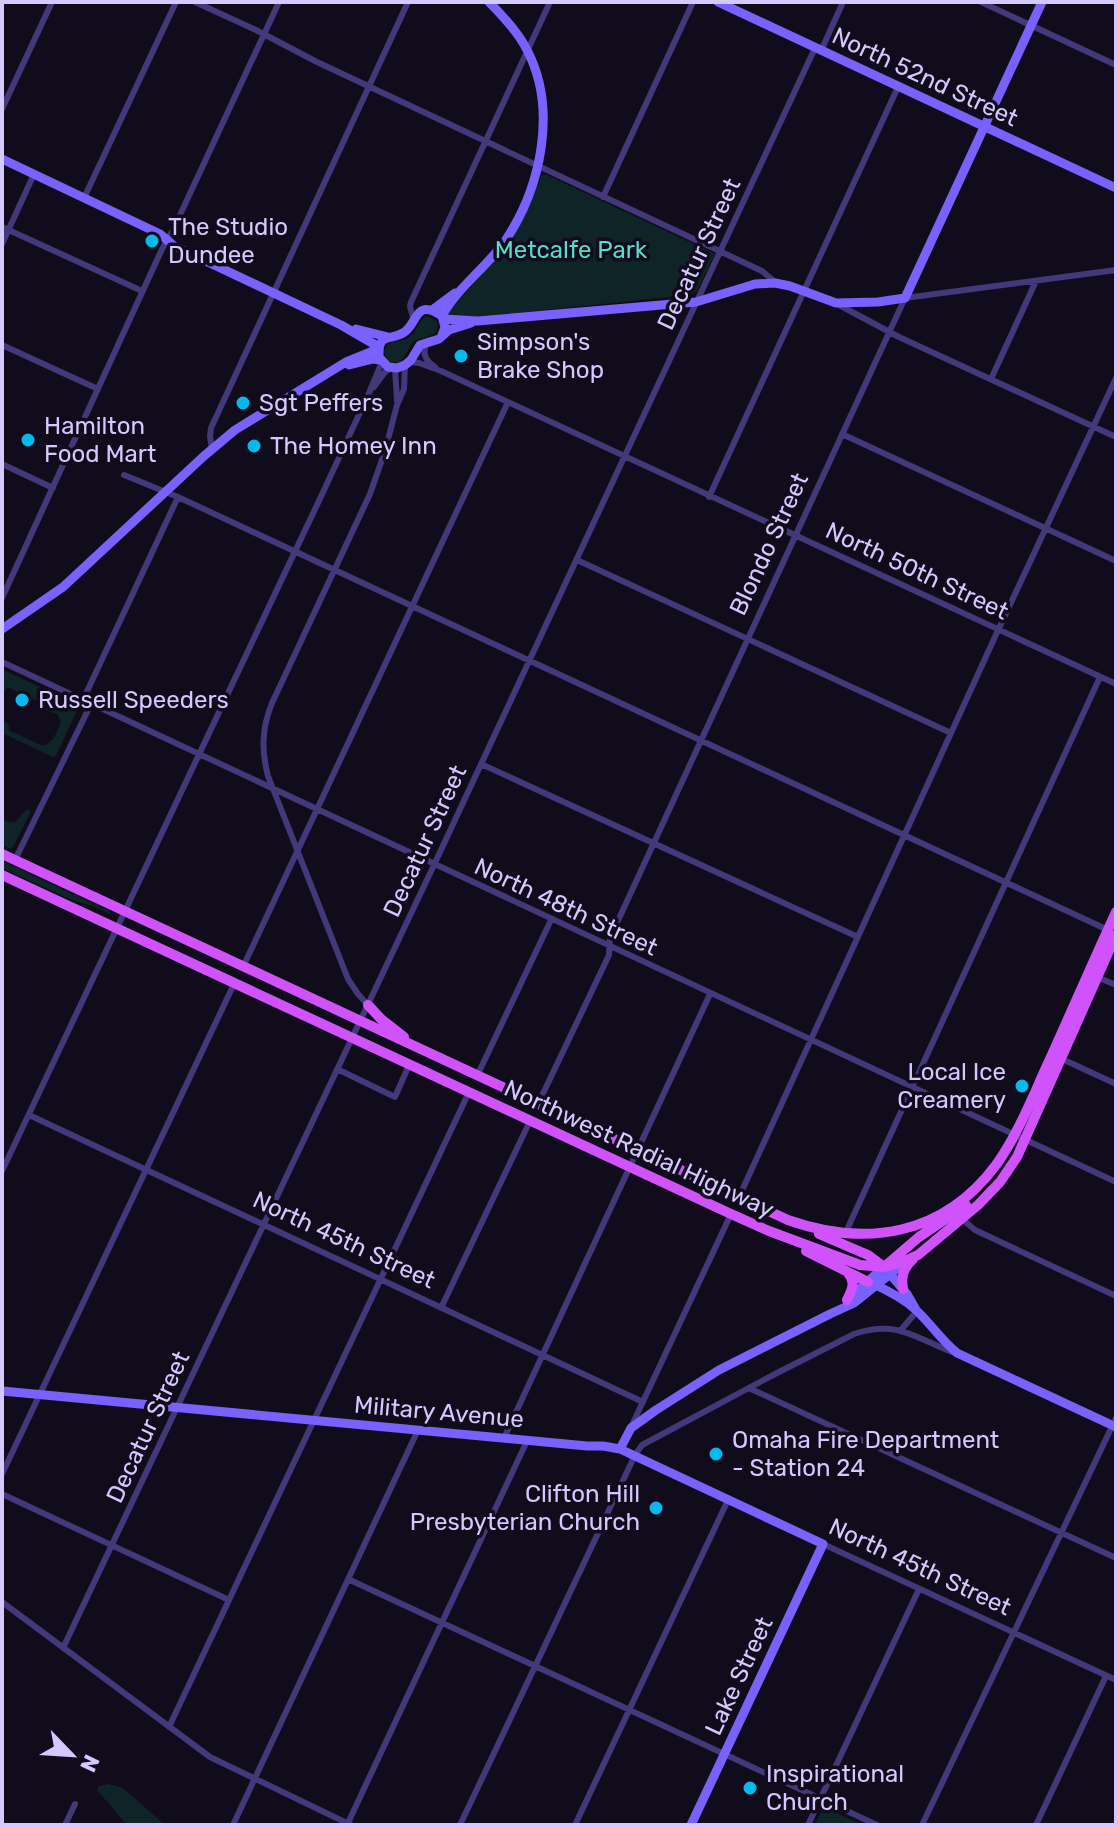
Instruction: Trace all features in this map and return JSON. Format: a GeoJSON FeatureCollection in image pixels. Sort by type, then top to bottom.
{"type":"FeatureCollection","features":[{"type":"Feature","properties":{"kind":"main road"},"geometry":{"type":"LineString","coordinates":[[442,335],[445,327],[443,318],[467,283],[497,252],[525,204],[543,134],[543,105],[537,74],[527,51],[509,24],[489,2]]}},
{"type":"Feature","properties":{"kind":"main road","name":"North 52nd Street"},"geometry":{"type":"LineString","coordinates":[[718,2],[1116,188]]}},
{"type":"Feature","properties":{"kind":"main road","name":"Blondo Street"},"geometry":{"type":"LineString","coordinates":[[905,298],[1042,2]]}},
{"type":"Feature","properties":{"kind":"main road","name":"North 50th Street"},"geometry":{"type":"LineString","coordinates":[[2,159],[160,234],[174,246],[341,325],[390,360]]}},
{"type":"Feature","properties":{"kind":"main road"},"geometry":{"type":"LineString","coordinates":[[390,360],[383,340],[402,334],[417,313],[429,310],[467,283]]}},
{"type":"Feature","properties":{"kind":"main road"},"geometry":{"type":"LineString","coordinates":[[429,310],[443,318],[478,321],[696,302],[755,284],[775,283],[836,303],[905,298]]}},
{"type":"Feature","properties":{"kind":"main road"},"geometry":{"type":"LineString","coordinates":[[2,629],[63,587],[238,428],[334,369],[367,360],[390,360],[439,339],[449,330],[478,321]]}},
{"type":"Feature","properties":{"kind":"main road","name":"North 50th Street"},"geometry":{"type":"LineString","coordinates":[[341,325],[388,337]]}},
{"type":"Feature","properties":{"kind":"main road","name":"Northwest Radial Highway"},"geometry":{"type":"LineString","coordinates":[[2,854],[788,1220],[845,1234],[888,1233],[930,1219],[954,1206],[986,1177],[1014,1135],[1112,932]]}},
{"type":"Feature","properties":{"kind":"main road","name":"Northwest Radial Highway"},"geometry":{"type":"LineString","coordinates":[[4,880],[117,929],[769,1231],[860,1265],[887,1270],[913,1258],[962,1219],[1000,1182],[1017,1157],[1097,977],[1116,912]]}},
{"type":"Feature","properties":{"kind":"main road"},"geometry":{"type":"LineString","coordinates":[[368,1005],[391,1027],[426,1052]]}},
{"type":"Feature","properties":{"kind":"main road"},"geometry":{"type":"LineString","coordinates":[[830,1314],[872,1283],[919,1237],[962,1209],[986,1177]]}},
{"type":"Feature","properties":{"kind":"main road"},"geometry":{"type":"LineString","coordinates":[[788,1220],[868,1255],[887,1270],[936,1334],[957,1353],[1115,1424]]}},
{"type":"Feature","properties":{"kind":"main road"},"geometry":{"type":"LineString","coordinates":[[769,1231],[895,1295],[917,1311]]}},
{"type":"Feature","properties":{"kind":"main road"},"geometry":{"type":"LineString","coordinates":[[903,1289],[903,1272],[913,1258]]}},
{"type":"Feature","properties":{"kind":"main road"},"geometry":{"type":"LineString","coordinates":[[846,1271],[853,1282],[847,1300]]}},
{"type":"Feature","properties":{"kind":"main road"},"geometry":{"type":"LineString","coordinates":[[620,1449],[631,1428],[656,1410],[719,1370],[854,1303],[872,1283]]}},
{"type":"Feature","properties":{"kind":"main road","name":"Military Avenue"},"geometry":{"type":"LineString","coordinates":[[2,1391],[620,1449]]}},
{"type":"Feature","properties":{"kind":"main road","name":"North 45th Street"},"geometry":{"type":"LineString","coordinates":[[620,1449],[823,1544]]}},
{"type":"Feature","properties":{"kind":"main road","name":"Lake Street"},"geometry":{"type":"LineString","coordinates":[[691,1825],[823,1544]]}},
{"type":"Feature","properties":{"kind":"street"},"geometry":{"type":"LineString","coordinates":[[2,109],[52,2]]}},
{"type":"Feature","properties":{"kind":"street"},"geometry":{"type":"LineString","coordinates":[[84,198],[176,2]]}},
{"type":"Feature","properties":{"kind":"street"},"geometry":{"type":"LineString","coordinates":[[195,2],[762,271],[775,283]]}},
{"type":"Feature","properties":{"kind":"street"},"geometry":{"type":"LineString","coordinates":[[2,598],[5,584],[53,488],[279,2]]}},
{"type":"Feature","properties":{"kind":"street"},"geometry":{"type":"LineString","coordinates":[[212,450],[211,428],[408,2]]}},
{"type":"Feature","properties":{"kind":"street"},"geometry":{"type":"LineString","coordinates":[[413,318],[410,306],[415,294],[550,2]]}},
{"type":"Feature","properties":{"kind":"street"},"geometry":{"type":"LineString","coordinates":[[603,197],[693,2]]}},
{"type":"Feature","properties":{"kind":"street","name":"Decatur Street"},"geometry":{"type":"LineString","coordinates":[[63,1648],[434,865],[696,302],[843,2]]}},
{"type":"Feature","properties":{"kind":"street"},"geometry":{"type":"LineString","coordinates":[[981,2],[1116,65]]}},
{"type":"Feature","properties":{"kind":"street"},"geometry":{"type":"LineString","coordinates":[[709,497],[898,87]]}},
{"type":"Feature","properties":{"kind":"street"},"geometry":{"type":"LineString","coordinates":[[2,244],[5,228],[34,174]]}},
{"type":"Feature","properties":{"kind":"street"},"geometry":{"type":"LineString","coordinates":[[5,228],[142,291]]}},
{"type":"Feature","properties":{"kind":"street"},"geometry":{"type":"LineString","coordinates":[[905,298],[1116,270]]}},
{"type":"Feature","properties":{"kind":"street"},"geometry":{"type":"LineString","coordinates":[[991,379],[1036,280]]}},
{"type":"Feature","properties":{"kind":"street"},"geometry":{"type":"LineString","coordinates":[[415,294],[416,304],[429,310]]}},
{"type":"Feature","properties":{"kind":"street","name":"Blondo Street"},"geometry":{"type":"LineString","coordinates":[[538,1104],[609,955],[610,938],[905,298]]}},
{"type":"Feature","properties":{"kind":"street"},"geometry":{"type":"LineString","coordinates":[[836,303],[890,332],[1116,437]]}},
{"type":"Feature","properties":{"kind":"street"},"geometry":{"type":"LineString","coordinates":[[427,343],[425,357],[441,371]]}},
{"type":"Feature","properties":{"kind":"street"},"geometry":{"type":"LineString","coordinates":[[2,345],[98,389]]}},
{"type":"Feature","properties":{"kind":"street"},"geometry":{"type":"LineString","coordinates":[[2,1171],[369,393],[390,360]]}},
{"type":"Feature","properties":{"kind":"street"},"geometry":{"type":"LineString","coordinates":[[368,1005],[348,979],[268,776],[263,734],[266,718],[373,486],[397,405],[390,360]]}},
{"type":"Feature","properties":{"kind":"street","name":"North 50th Street"},"geometry":{"type":"LineString","coordinates":[[390,360],[419,363],[441,371],[1116,684]]}},
{"type":"Feature","properties":{"kind":"street"},"geometry":{"type":"LineString","coordinates":[[739,1197],[1116,378]]}},
{"type":"Feature","properties":{"kind":"street"},"geometry":{"type":"LineString","coordinates":[[243,967],[508,402]]}},
{"type":"Feature","properties":{"kind":"street"},"geometry":{"type":"LineString","coordinates":[[842,434],[1116,561]]}},
{"type":"Feature","properties":{"kind":"street"},"geometry":{"type":"LineString","coordinates":[[2,464],[53,488]]}},
{"type":"Feature","properties":{"kind":"street"},"geometry":{"type":"LineString","coordinates":[[124,475],[178,497],[1112,932]]}},
{"type":"Feature","properties":{"kind":"street"},"geometry":{"type":"LineString","coordinates":[[83,700],[178,497]]}},
{"type":"Feature","properties":{"kind":"street"},"geometry":{"type":"LineString","coordinates":[[577,560],[951,733]]}},
{"type":"Feature","properties":{"kind":"street","name":"North 48th Street"},"geometry":{"type":"LineString","coordinates":[[2,662],[1116,1182]]}},
{"type":"Feature","properties":{"kind":"street"},"geometry":{"type":"LineString","coordinates":[[845,1234],[1100,677]]}},
{"type":"Feature","properties":{"kind":"street"},"geometry":{"type":"LineString","coordinates":[[15,860],[91,704]]}},
{"type":"Feature","properties":{"kind":"street"},"geometry":{"type":"LineString","coordinates":[[481,764],[858,937]]}},
{"type":"Feature","properties":{"kind":"street"},"geometry":{"type":"LineString","coordinates":[[477,1076],[551,920]]}},
{"type":"Feature","properties":{"kind":"street"},"geometry":{"type":"LineString","coordinates":[[1097,977],[1116,985]]}},
{"type":"Feature","properties":{"kind":"street"},"geometry":{"type":"LineString","coordinates":[[2,1474],[234,984]]}},
{"type":"Feature","properties":{"kind":"street"},"geometry":{"type":"LineString","coordinates":[[504,1438],[710,994]]}},
{"type":"Feature","properties":{"kind":"street"},"geometry":{"type":"LineString","coordinates":[[1060,1058],[1116,1084]]}},
{"type":"Feature","properties":{"kind":"street"},"geometry":{"type":"LineString","coordinates":[[337,1069],[395,1097],[409,1065]]}},
{"type":"Feature","properties":{"kind":"street"},"geometry":{"type":"LineString","coordinates":[[169,1727],[469,1092]]}},
{"type":"Feature","properties":{"kind":"street","name":"North 45th Street"},"geometry":{"type":"LineString","coordinates":[[29,1115],[643,1402]]}},
{"type":"Feature","properties":{"kind":"street"},"geometry":{"type":"LineString","coordinates":[[441,1308],[530,1121]]}},
{"type":"Feature","properties":{"kind":"street"},"geometry":{"type":"LineString","coordinates":[[631,1428],[731,1214]]}},
{"type":"Feature","properties":{"kind":"street"},"geometry":{"type":"LineString","coordinates":[[962,1219],[975,1230],[1116,1296]]}},
{"type":"Feature","properties":{"kind":"street"},"geometry":{"type":"LineString","coordinates":[[901,1330],[917,1311]]}},
{"type":"Feature","properties":{"kind":"street"},"geometry":{"type":"LineString","coordinates":[[460,1825],[642,1445],[854,1334],[878,1328],[901,1330],[957,1353]]}},
{"type":"Feature","properties":{"kind":"street"},"geometry":{"type":"LineString","coordinates":[[749,1388],[1116,1558]]}},
{"type":"Feature","properties":{"kind":"street"},"geometry":{"type":"LineString","coordinates":[[922,1825],[1115,1424]]}},
{"type":"Feature","properties":{"kind":"street"},"geometry":{"type":"LineString","coordinates":[[233,1825],[418,1430]]}},
{"type":"Feature","properties":{"kind":"street"},"geometry":{"type":"LineString","coordinates":[[2,1602],[210,1757],[349,1825],[527,1441]]}},
{"type":"Feature","properties":{"kind":"street"},"geometry":{"type":"LineString","coordinates":[[2,1494],[229,1600]]}},
{"type":"Feature","properties":{"kind":"street"},"geometry":{"type":"LineString","coordinates":[[575,1825],[728,1500]]}},
{"type":"Feature","properties":{"kind":"street","name":"North 45th Street"},"geometry":{"type":"LineString","coordinates":[[823,1544],[1116,1680]]}},
{"type":"Feature","properties":{"kind":"street"},"geometry":{"type":"LineString","coordinates":[[348,1579],[877,1825]]}},
{"type":"Feature","properties":{"kind":"street"},"geometry":{"type":"LineString","coordinates":[[808,1825],[919,1589]]}},
{"type":"Feature","properties":{"kind":"street"},"geometry":{"type":"LineString","coordinates":[[1036,1825],[1106,1676]]}},
{"type":"Feature","properties":{"kind":"street"},"geometry":{"type":"LineString","coordinates":[[65,1825],[75,1804]]}},
{"type":"Feature","properties":{"kind":"green space","name":"Metcalfe Park"},"geometry":{"type":"Polygon","coordinates":[[[542,175],[715,254],[697,291],[690,295],[458,319],[446,315],[510,242],[542,175]]]}},
{"type":"Feature","properties":{"kind":"green space"},"geometry":{"type":"Polygon","coordinates":[[[427,316],[437,321],[435,333],[414,341],[401,361],[392,363],[387,360],[384,351],[387,346],[411,336],[427,316]]]}},
{"type":"Feature","properties":{"kind":"green space"},"geometry":{"type":"Polygon","coordinates":[[[2,669],[79,706],[56,756],[2,733],[2,720],[8,724],[10,731],[46,745],[54,738],[61,722],[57,714],[42,709],[46,705],[7,687],[5,691],[2,690],[2,669]]]}},
{"type":"Feature","properties":{"kind":"green space"},"geometry":{"type":"Polygon","coordinates":[[[27,809],[30,813],[13,847],[10,849],[2,845],[2,819],[15,822],[27,809]]]}},
{"type":"Feature","properties":{"kind":"green space"},"geometry":{"type":"Polygon","coordinates":[[[2,861],[111,912],[74,901],[2,868],[2,861]]]}},
{"type":"Feature","properties":{"kind":"green space"},"geometry":{"type":"Polygon","coordinates":[[[108,1784],[123,1788],[165,1825],[127,1825],[97,1790],[99,1786],[108,1784]]]}},
{"type":"Feature","properties":{"kind":"green space"},"geometry":{"type":"Polygon","coordinates":[[[823,1807],[863,1825],[815,1825],[823,1807]]]}},
{"type":"Feature","properties":{"kind":"place","name":"The Studio Dundee"},"geometry":{"type":"Point","coordinates":[152,241]}},
{"type":"Feature","properties":{"kind":"place","name":"Simpson's Brake Shop"},"geometry":{"type":"Point","coordinates":[461,356]}},
{"type":"Feature","properties":{"kind":"place","name":"Sgt Peffers"},"geometry":{"type":"Point","coordinates":[243,403]}},
{"type":"Feature","properties":{"kind":"place","name":"Hamilton Food Mart"},"geometry":{"type":"Point","coordinates":[28,440]}},
{"type":"Feature","properties":{"kind":"place","name":"The Homey Inn"},"geometry":{"type":"Point","coordinates":[254,446]}},
{"type":"Feature","properties":{"kind":"place","name":"Russell Speeders"},"geometry":{"type":"Point","coordinates":[22,700]}},
{"type":"Feature","properties":{"kind":"place","name":"Local Ice Creamery"},"geometry":{"type":"Point","coordinates":[1022,1086]}},
{"type":"Feature","properties":{"kind":"place","name":"Omaha Fire Department - Station 24"},"geometry":{"type":"Point","coordinates":[716,1454]}},
{"type":"Feature","properties":{"kind":"place","name":"Clifton Hill Presbyterian Church"},"geometry":{"type":"Point","coordinates":[656,1508]}},
{"type":"Feature","properties":{"kind":"place","name":"Inspirational Church"},"geometry":{"type":"Point","coordinates":[750,1788]}}]}
